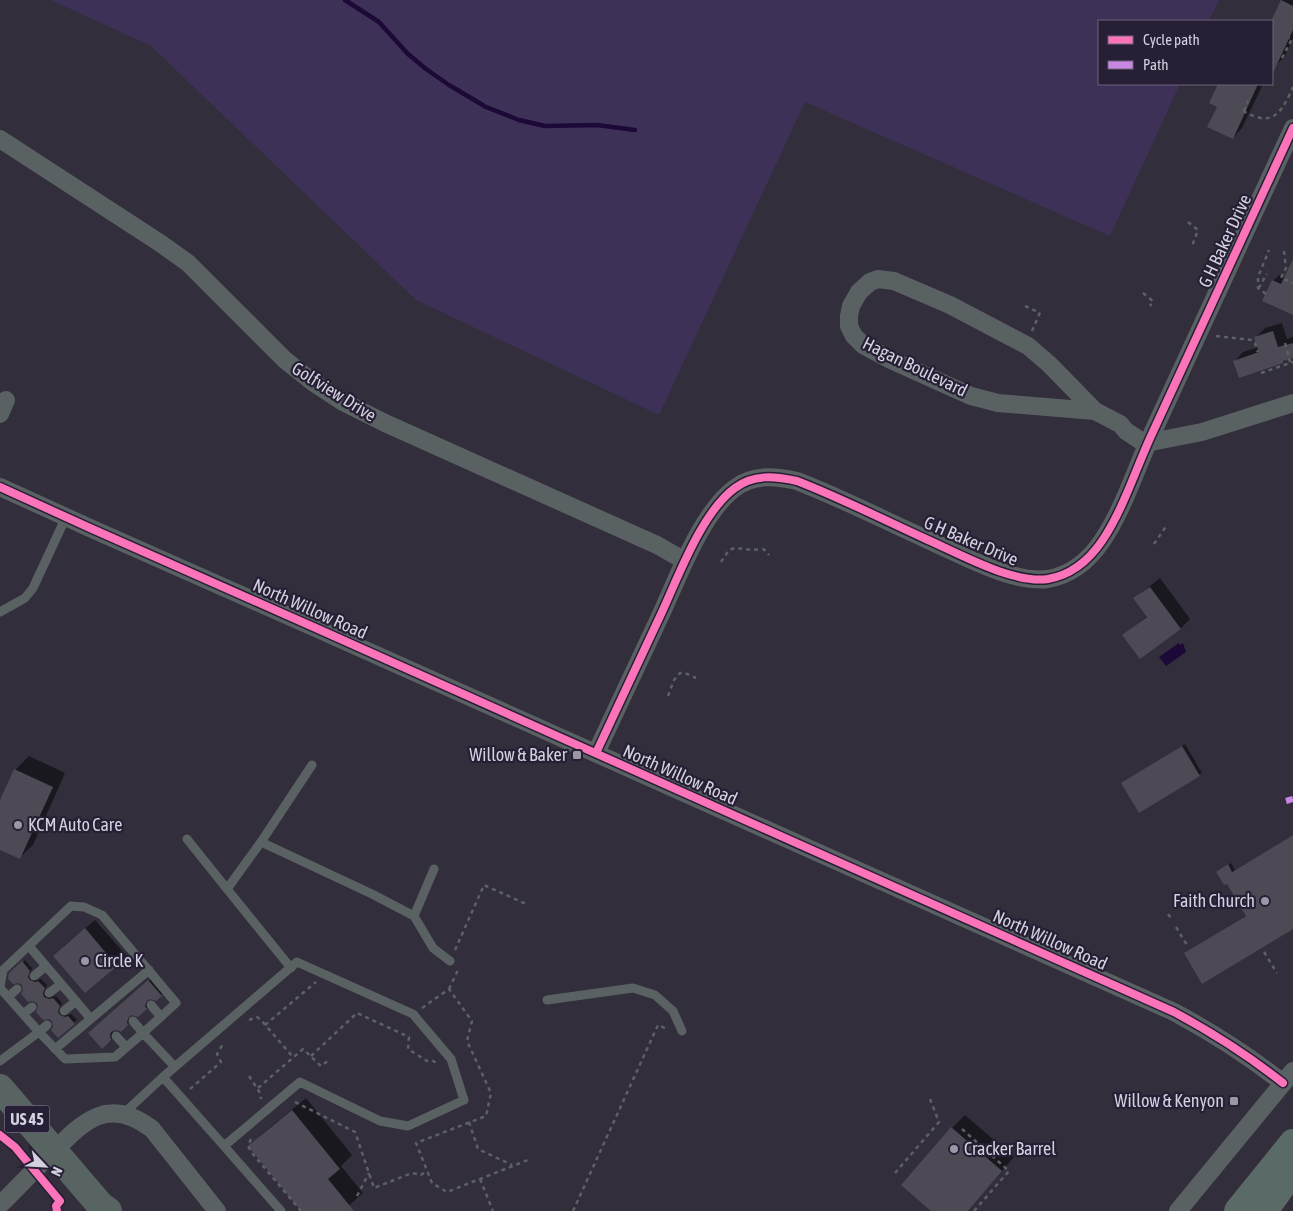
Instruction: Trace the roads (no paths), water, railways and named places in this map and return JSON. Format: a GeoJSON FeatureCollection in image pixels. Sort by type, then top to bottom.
{"type":"FeatureCollection","features":[{"type":"Feature","properties":{"kind":"highway"},"geometry":{"type":"LineString","coordinates":[[1238,1211],[1293,1143]]}},
{"type":"Feature","properties":{"kind":"highway"},"geometry":{"type":"LineString","coordinates":[[1264,1211],[1293,1170]]}},
{"type":"Feature","properties":{"kind":"main road","name":"US 45"},"geometry":{"type":"LineString","coordinates":[[0,1088],[104,1209]]}},
{"type":"Feature","properties":{"kind":"street","name":"G H Baker Drive"},"geometry":{"type":"LineString","coordinates":[[596,754],[685,561],[705,524],[722,499],[735,487],[743,483],[766,476],[781,477],[805,484],[966,557],[1013,576],[1028,579],[1047,579],[1063,575],[1088,559],[1102,541],[1116,517],[1147,445],[1293,128]]}},
{"type":"Feature","properties":{"kind":"street","name":"Golfview Drive"},"geometry":{"type":"LineString","coordinates":[[0,139],[188,263],[285,360],[314,383],[343,402],[385,423],[657,545],[685,561]]}},
{"type":"Feature","properties":{"kind":"street","name":"Hagan Boulevard"},"geometry":{"type":"LineString","coordinates":[[1095,411],[998,404],[971,396],[891,360],[863,345],[854,336],[849,326],[848,316],[851,306],[859,292],[870,282],[878,279],[894,281],[950,305],[1024,344],[1049,364],[1095,411],[1120,424],[1126,431],[1134,434],[1147,445]]}},
{"type":"Feature","properties":{"kind":"street"},"geometry":{"type":"LineString","coordinates":[[1147,445],[1151,442],[1202,432],[1293,403]]}},
{"type":"Feature","properties":{"kind":"street","name":"North Willow Road"},"geometry":{"type":"LineString","coordinates":[[0,487],[1174,1012],[1214,1034],[1256,1062],[1288,1077]]}},
{"type":"Feature","properties":{"kind":"street"},"geometry":{"type":"LineString","coordinates":[[1178,1211],[1288,1077]]}},
{"type":"Feature","properties":{"kind":"street"},"geometry":{"type":"LineString","coordinates":[[3,1205],[71,1132],[88,1119],[108,1114],[122,1114],[141,1121],[152,1129],[217,1211]]}},
{"type":"Feature","properties":{"kind":"lane"},"geometry":{"type":"LineString","coordinates":[[0,612],[25,598],[33,588],[66,517]]}},
{"type":"Feature","properties":{"kind":"lane"},"geometry":{"type":"LineString","coordinates":[[227,889],[312,765]]}},
{"type":"Feature","properties":{"kind":"lane"},"geometry":{"type":"LineString","coordinates":[[187,840],[291,968]]}},
{"type":"Feature","properties":{"kind":"lane"},"geometry":{"type":"LineString","coordinates":[[261,842],[372,894],[414,916],[433,948],[450,961]]}},
{"type":"Feature","properties":{"kind":"lane"},"geometry":{"type":"LineString","coordinates":[[414,916],[434,869]]}},
{"type":"Feature","properties":{"kind":"lane"},"geometry":{"type":"LineString","coordinates":[[71,906],[84,907],[102,915],[176,1003],[115,1056],[65,1059],[0,987],[3,970],[29,946],[71,906]]}},
{"type":"Feature","properties":{"kind":"lane"},"geometry":{"type":"LineString","coordinates":[[29,946],[76,1001],[97,1017]]}},
{"type":"Feature","properties":{"kind":"lane"},"geometry":{"type":"LineString","coordinates":[[122,1114],[297,962],[413,1014],[451,1059],[464,1100],[408,1126],[380,1121],[300,1082],[224,1146]]}},
{"type":"Feature","properties":{"kind":"lane"},"geometry":{"type":"LineString","coordinates":[[34,976],[46,966]]}},
{"type":"Feature","properties":{"kind":"lane"},"geometry":{"type":"LineString","coordinates":[[55,1050],[116,1003],[149,970]]}},
{"type":"Feature","properties":{"kind":"lane"},"geometry":{"type":"LineString","coordinates":[[49,994],[61,984]]}},
{"type":"Feature","properties":{"kind":"lane"},"geometry":{"type":"LineString","coordinates":[[547,1000],[633,988],[655,995],[673,1011],[677,1031]]}},
{"type":"Feature","properties":{"kind":"lane"},"geometry":{"type":"LineString","coordinates":[[8,997],[17,990]]}},
{"type":"Feature","properties":{"kind":"lane"},"geometry":{"type":"LineString","coordinates":[[64,1011],[76,1001]]}},
{"type":"Feature","properties":{"kind":"lane"},"geometry":{"type":"LineString","coordinates":[[151,1005],[161,1017]]}},
{"type":"Feature","properties":{"kind":"lane"},"geometry":{"type":"LineString","coordinates":[[23,1014],[32,1007]]}},
{"type":"Feature","properties":{"kind":"lane"},"geometry":{"type":"LineString","coordinates":[[133,1021],[175,1067]]}},
{"type":"Feature","properties":{"kind":"lane"},"geometry":{"type":"LineString","coordinates":[[0,1061],[48,1025]]}},
{"type":"Feature","properties":{"kind":"lane"},"geometry":{"type":"LineString","coordinates":[[116,1036],[126,1047]]}},
{"type":"Feature","properties":{"kind":"lane"},"geometry":{"type":"LineString","coordinates":[[163,1077],[281,1211]]}},
{"type":"Feature","properties":{"kind":"waterway"},"geometry":{"type":"LineString","coordinates":[[345,0],[379,22],[408,54],[426,69],[486,107],[519,120],[545,126],[597,125],[635,130]]}},
{"type":"Feature","properties":{"kind":"place","name":"Willow & Baker"},"geometry":{"type":"Point","coordinates":[577,755]}},
{"type":"Feature","properties":{"kind":"place","name":"KCM Auto Care"},"geometry":{"type":"Point","coordinates":[18,825]}},
{"type":"Feature","properties":{"kind":"place","name":"Faith Church"},"geometry":{"type":"Point","coordinates":[1265,901]}},
{"type":"Feature","properties":{"kind":"place","name":"Circle K"},"geometry":{"type":"Point","coordinates":[85,961]}},
{"type":"Feature","properties":{"kind":"place","name":"Willow & Kenyon"},"geometry":{"type":"Point","coordinates":[1234,1101]}},
{"type":"Feature","properties":{"kind":"place","name":"Cracker Barrel"},"geometry":{"type":"Point","coordinates":[954,1149]}}]}
